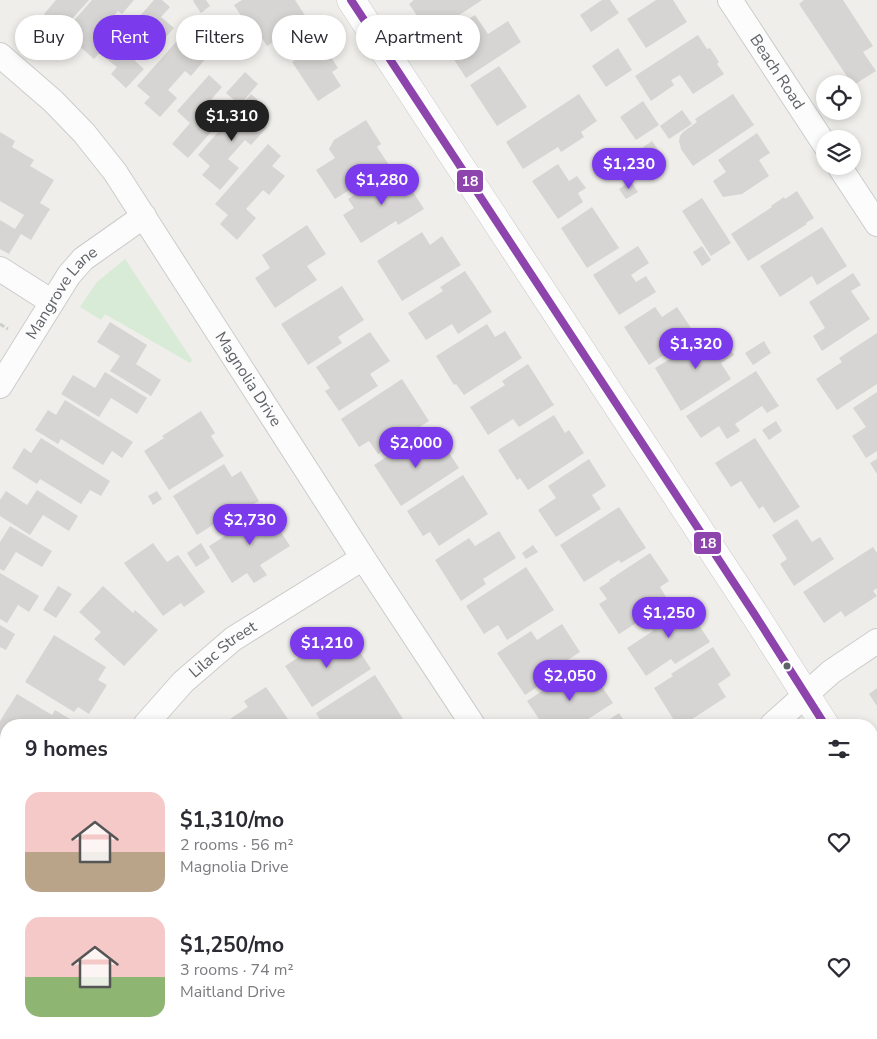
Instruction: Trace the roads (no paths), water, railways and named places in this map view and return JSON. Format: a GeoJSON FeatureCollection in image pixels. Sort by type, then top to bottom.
{"type":"FeatureCollection","features":[{"type":"Feature","properties":{"kind":"main road"},"geometry":{"type":"LineString","coordinates":[[351,0],[821,719]]}},
{"type":"Feature","properties":{"kind":"street","name":"Beach Road"},"geometry":{"type":"LineString","coordinates":[[730,0],[816,131]]}},
{"type":"Feature","properties":{"kind":"street","name":"Magnolia Drive"},"geometry":{"type":"LineString","coordinates":[[0,55],[53,101],[84,133],[115,172],[363,558],[469,719]]}},
{"type":"Feature","properties":{"kind":"street"},"geometry":{"type":"LineString","coordinates":[[845,175],[877,224]]}},
{"type":"Feature","properties":{"kind":"street","name":"Mangrove Lane"},"geometry":{"type":"LineString","coordinates":[[0,386],[69,275],[83,260],[144,216]]}},
{"type":"Feature","properties":{"kind":"street"},"geometry":{"type":"LineString","coordinates":[[0,269],[52,302]]}},
{"type":"Feature","properties":{"kind":"street","name":"Lilac Street"},"geometry":{"type":"LineString","coordinates":[[150,719],[183,682],[233,639],[363,558]]}},
{"type":"Feature","properties":{"kind":"street"},"geometry":{"type":"LineString","coordinates":[[779,719],[830,672],[877,641]]}}]}
